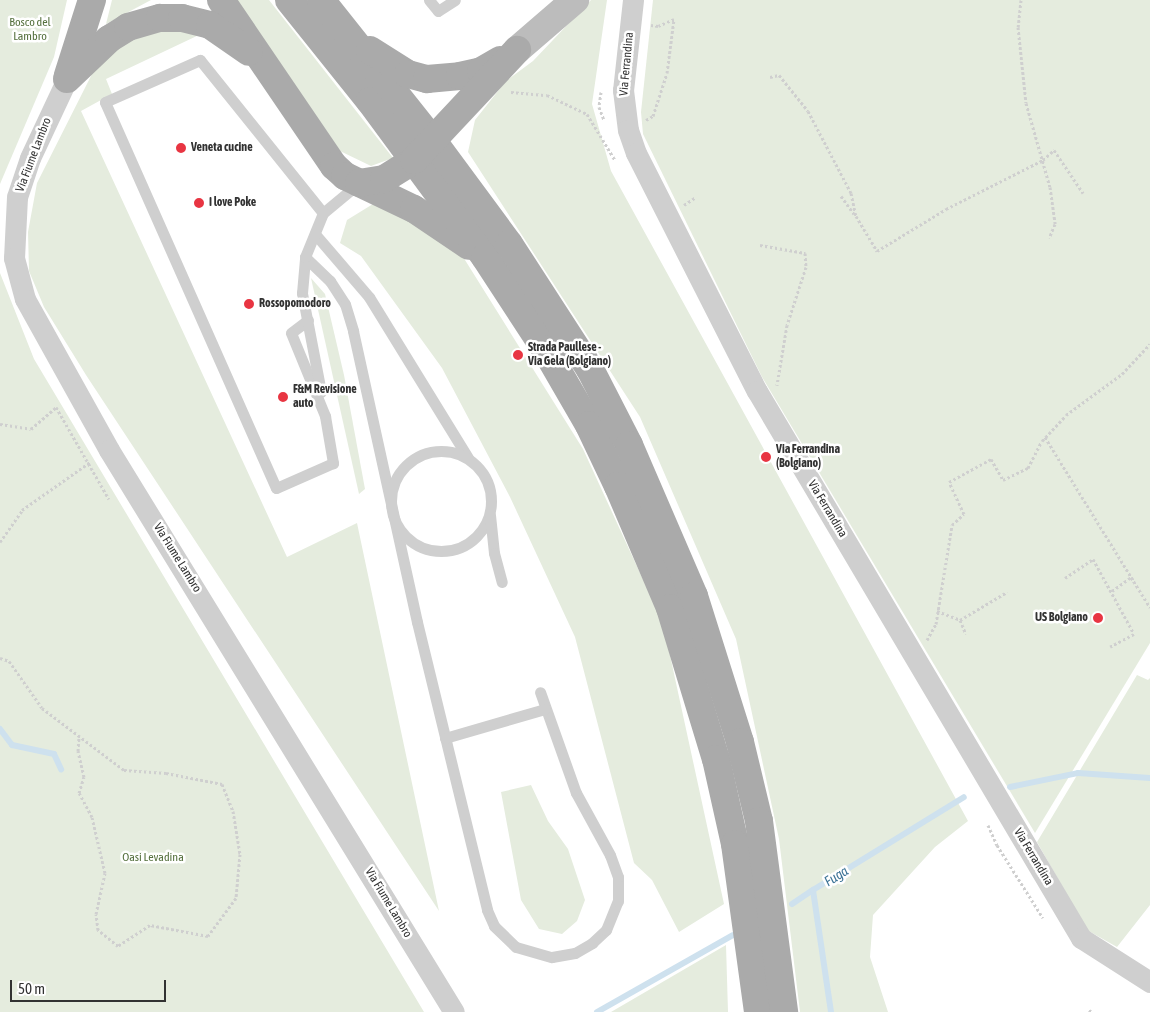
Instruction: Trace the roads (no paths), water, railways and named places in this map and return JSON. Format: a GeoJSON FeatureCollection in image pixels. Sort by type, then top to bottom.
{"type":"FeatureCollection","features":[{"type":"Feature","properties":{"kind":"main road"},"geometry":{"type":"LineString","coordinates":[[67,79],[92,0]]}},
{"type":"Feature","properties":{"kind":"main road"},"geometry":{"type":"LineString","coordinates":[[221,0],[274,75],[334,166],[359,183],[414,209],[485,257]]}},
{"type":"Feature","properties":{"kind":"main road"},"geometry":{"type":"LineString","coordinates":[[289,0],[414,160],[485,257],[545,349],[589,425],[670,608],[696,687],[735,844],[758,1012]]}},
{"type":"Feature","properties":{"kind":"main road"},"geometry":{"type":"LineString","coordinates":[[321,0],[434,141],[514,251],[590,369],[629,445],[694,596],[720,670],[759,821],[784,1012]]}},
{"type":"Feature","properties":{"kind":"main road"},"geometry":{"type":"LineString","coordinates":[[67,79],[118,33],[138,23],[170,17],[196,20],[229,35],[274,75]]}},
{"type":"Feature","properties":{"kind":"main road"},"geometry":{"type":"LineString","coordinates":[[349,36],[408,74],[427,79],[444,80],[481,71],[517,50]]}},
{"type":"Feature","properties":{"kind":"main road"},"geometry":{"type":"LineString","coordinates":[[359,183],[384,178],[414,160],[434,141],[517,50]]}},
{"type":"Feature","properties":{"kind":"street"},"geometry":{"type":"LineString","coordinates":[[517,50],[575,0]]}},
{"type":"Feature","properties":{"kind":"street","name":"Via Ferrandina"},"geometry":{"type":"LineString","coordinates":[[633,0],[623,90],[628,130],[636,153],[766,406],[1082,938],[1150,982]]}},
{"type":"Feature","properties":{"kind":"street","name":"Via Fiume Lambro"},"geometry":{"type":"LineString","coordinates":[[67,79],[23,179],[14,223],[14,258],[19,283],[33,318],[109,450],[454,1012]]}},
{"type":"Feature","properties":{"kind":"lane"},"geometry":{"type":"LineString","coordinates":[[429,0],[438,11],[454,0]]}},
{"type":"Feature","properties":{"kind":"lane"},"geometry":{"type":"LineString","coordinates":[[324,213],[200,60],[105,102],[276,488],[333,464],[302,293],[305,257],[324,213],[359,183]]}},
{"type":"Feature","properties":{"kind":"lane"},"geometry":{"type":"LineString","coordinates":[[314,234],[370,297],[468,458],[487,481],[494,553],[502,582]]}},
{"type":"Feature","properties":{"kind":"lane"},"geometry":{"type":"LineString","coordinates":[[305,257],[330,282],[345,304],[486,910],[494,926],[506,939],[528,953],[552,957],[575,953],[592,943],[606,930],[618,900],[618,877],[610,855],[576,793],[540,692]]}},
{"type":"Feature","properties":{"kind":"lane"},"geometry":{"type":"LineString","coordinates":[[308,320],[291,333],[325,416]]}},
{"type":"Feature","properties":{"kind":"lane"},"geometry":{"type":"LineString","coordinates":[[468,458],[439,450],[411,460],[394,484],[393,514],[400,529],[411,541],[425,548],[441,551],[458,548],[472,540],[483,528],[490,513]]}},
{"type":"Feature","properties":{"kind":"lane"},"geometry":{"type":"LineString","coordinates":[[445,738],[545,709]]}},
{"type":"Feature","properties":{"kind":"waterway"},"geometry":{"type":"LineString","coordinates":[[0,729],[12,745],[54,754],[61,769]]}},
{"type":"Feature","properties":{"kind":"waterway","name":"Fuga"},"geometry":{"type":"LineString","coordinates":[[1010,787],[1078,773],[1150,778]]}},
{"type":"Feature","properties":{"kind":"waterway","name":"Fuga"},"geometry":{"type":"LineString","coordinates":[[831,1012],[813,890],[964,797]]}},
{"type":"Feature","properties":{"kind":"waterway"},"geometry":{"type":"LineString","coordinates":[[792,904],[813,890]]}},
{"type":"Feature","properties":{"kind":"waterway"},"geometry":{"type":"LineString","coordinates":[[597,1012],[733,935]]}},
{"type":"Feature","properties":{"kind":"place","name":"Veneta cucine"},"geometry":{"type":"Point","coordinates":[181,148]}},
{"type":"Feature","properties":{"kind":"place","name":"I love Poke"},"geometry":{"type":"Point","coordinates":[199,203]}},
{"type":"Feature","properties":{"kind":"place","name":"Rossopomodoro"},"geometry":{"type":"Point","coordinates":[249,304]}},
{"type":"Feature","properties":{"kind":"place","name":"Strada Paullese - Via Gela (Bolgiano)"},"geometry":{"type":"Point","coordinates":[518,355]}},
{"type":"Feature","properties":{"kind":"place","name":"F&M Revisione auto"},"geometry":{"type":"Point","coordinates":[283,397]}},
{"type":"Feature","properties":{"kind":"place","name":"Via Ferrandina (Bolgiano)"},"geometry":{"type":"Point","coordinates":[766,457]}},
{"type":"Feature","properties":{"kind":"place","name":"US Bolgiano"},"geometry":{"type":"Point","coordinates":[1098,618]}},
{"type":"Feature","properties":{"kind":"park label","name":"Bosco del Lambro"},"geometry":{"type":"Point","coordinates":[30,30]}},
{"type":"Feature","properties":{"kind":"park label","name":"Oasi Levadina"},"geometry":{"type":"Point","coordinates":[153,858]}}]}
